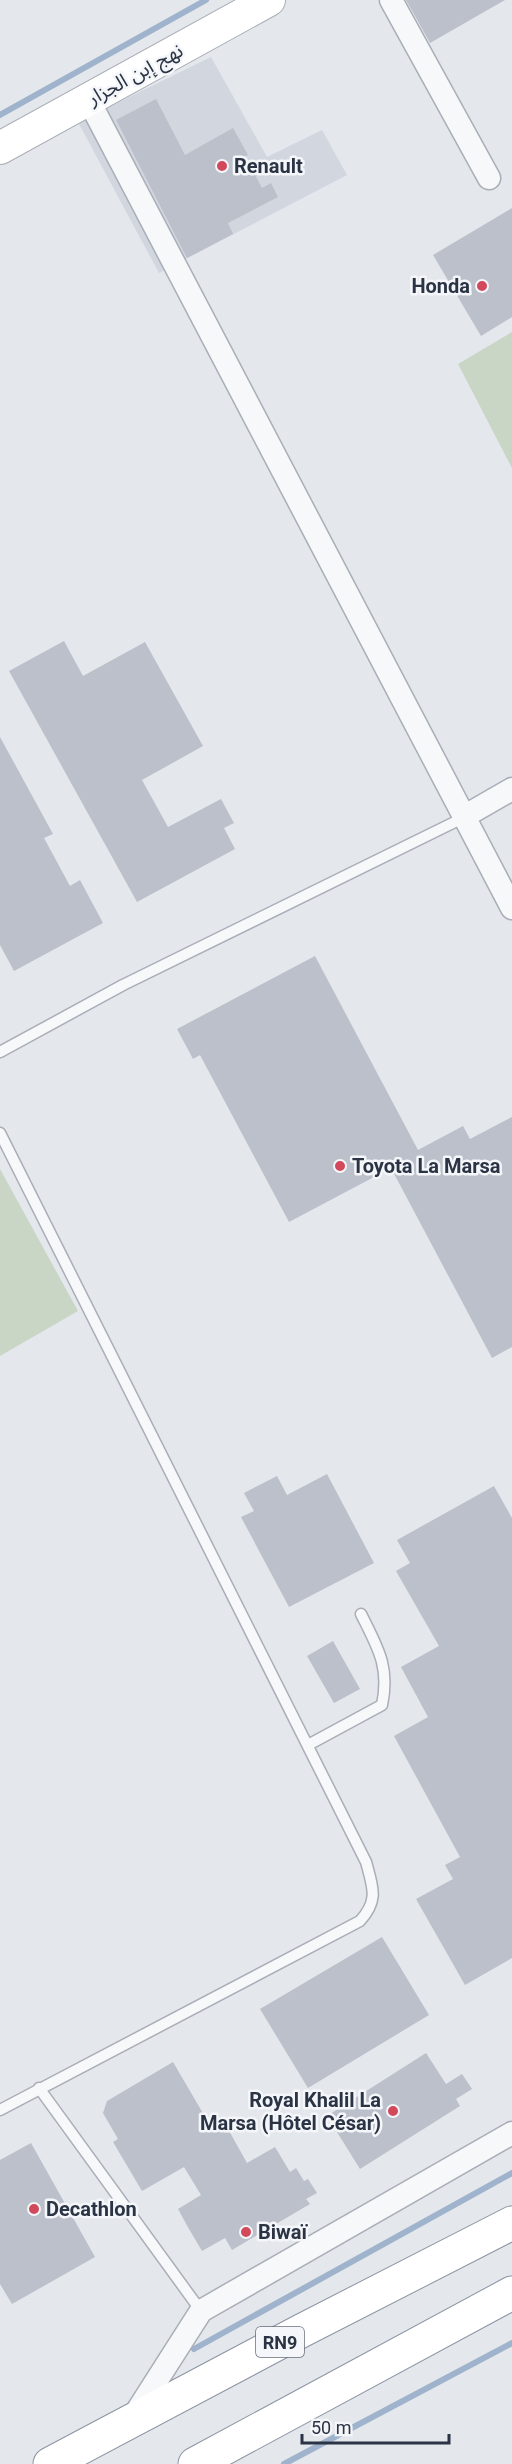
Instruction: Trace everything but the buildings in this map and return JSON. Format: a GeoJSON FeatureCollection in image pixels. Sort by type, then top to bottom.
{"type":"FeatureCollection","features":[{"type":"Feature","properties":{"kind":"highway","name":"RN9"},"geometry":{"type":"LineString","coordinates":[[50,2464],[512,2223]]}},
{"type":"Feature","properties":{"kind":"highway"},"geometry":{"type":"LineString","coordinates":[[195,2464],[512,2293]]}},
{"type":"Feature","properties":{"kind":"street","name":"نهج إبن الجزار"},"geometry":{"type":"LineString","coordinates":[[0,148],[269,0]]}},
{"type":"Feature","properties":{"kind":"street"},"geometry":{"type":"LineString","coordinates":[[391,0],[489,178]]}},
{"type":"Feature","properties":{"kind":"street"},"geometry":{"type":"LineString","coordinates":[[88,99],[512,909]]}},
{"type":"Feature","properties":{"kind":"street"},"geometry":{"type":"LineString","coordinates":[[465,816],[512,789]]}},
{"type":"Feature","properties":{"kind":"street"},"geometry":{"type":"LineString","coordinates":[[130,2421],[201,2310],[227,2298],[512,2133]]}},
{"type":"Feature","properties":{"kind":"lane"},"geometry":{"type":"LineString","coordinates":[[0,1052],[123,985],[465,816]]}},
{"type":"Feature","properties":{"kind":"lane"},"geometry":{"type":"LineString","coordinates":[[0,1133],[366,1862],[374,1892],[370,1910],[360,1921],[0,2109]]}},
{"type":"Feature","properties":{"kind":"lane"},"geometry":{"type":"LineString","coordinates":[[308,1745],[382,1705],[385,1690],[383,1659],[361,1614]]}},
{"type":"Feature","properties":{"kind":"lane"},"geometry":{"type":"LineString","coordinates":[[39,2088],[201,2310]]}},
{"type":"Feature","properties":{"kind":"shaded area","name":"Renault"},"geometry":{"type":"Polygon","coordinates":[[[211,57],[267,157],[322,130],[347,175],[159,273],[78,122],[211,57]]]}},
{"type":"Feature","properties":{"kind":"green space"},"geometry":{"type":"Polygon","coordinates":[[[512,332],[512,468],[458,364],[512,332]]]}},
{"type":"Feature","properties":{"kind":"green space"},"geometry":{"type":"Polygon","coordinates":[[[0,1169],[78,1311],[0,1356],[0,1169]]]}},
{"type":"Feature","properties":{"kind":"waterway"},"geometry":{"type":"LineString","coordinates":[[0,115],[206,0]]}},
{"type":"Feature","properties":{"kind":"waterway"},"geometry":{"type":"LineString","coordinates":[[194,2349],[512,2173]]}},
{"type":"Feature","properties":{"kind":"waterway"},"geometry":{"type":"LineString","coordinates":[[284,2464],[512,2343]]}},
{"type":"Feature","properties":{"kind":"place","name":"Renault"},"geometry":{"type":"Point","coordinates":[222,166]}},
{"type":"Feature","properties":{"kind":"place","name":"Honda"},"geometry":{"type":"Point","coordinates":[482,286]}},
{"type":"Feature","properties":{"kind":"place","name":"Toyota La Marsa"},"geometry":{"type":"Point","coordinates":[340,1166]}},
{"type":"Feature","properties":{"kind":"place","name":"Royal Khalil La Marsa (Hôtel César)"},"geometry":{"type":"Point","coordinates":[393,2111]}},
{"type":"Feature","properties":{"kind":"place","name":"Decathlon"},"geometry":{"type":"Point","coordinates":[34,2209]}},
{"type":"Feature","properties":{"kind":"place","name":"Biwaï"},"geometry":{"type":"Point","coordinates":[246,2232]}}]}
